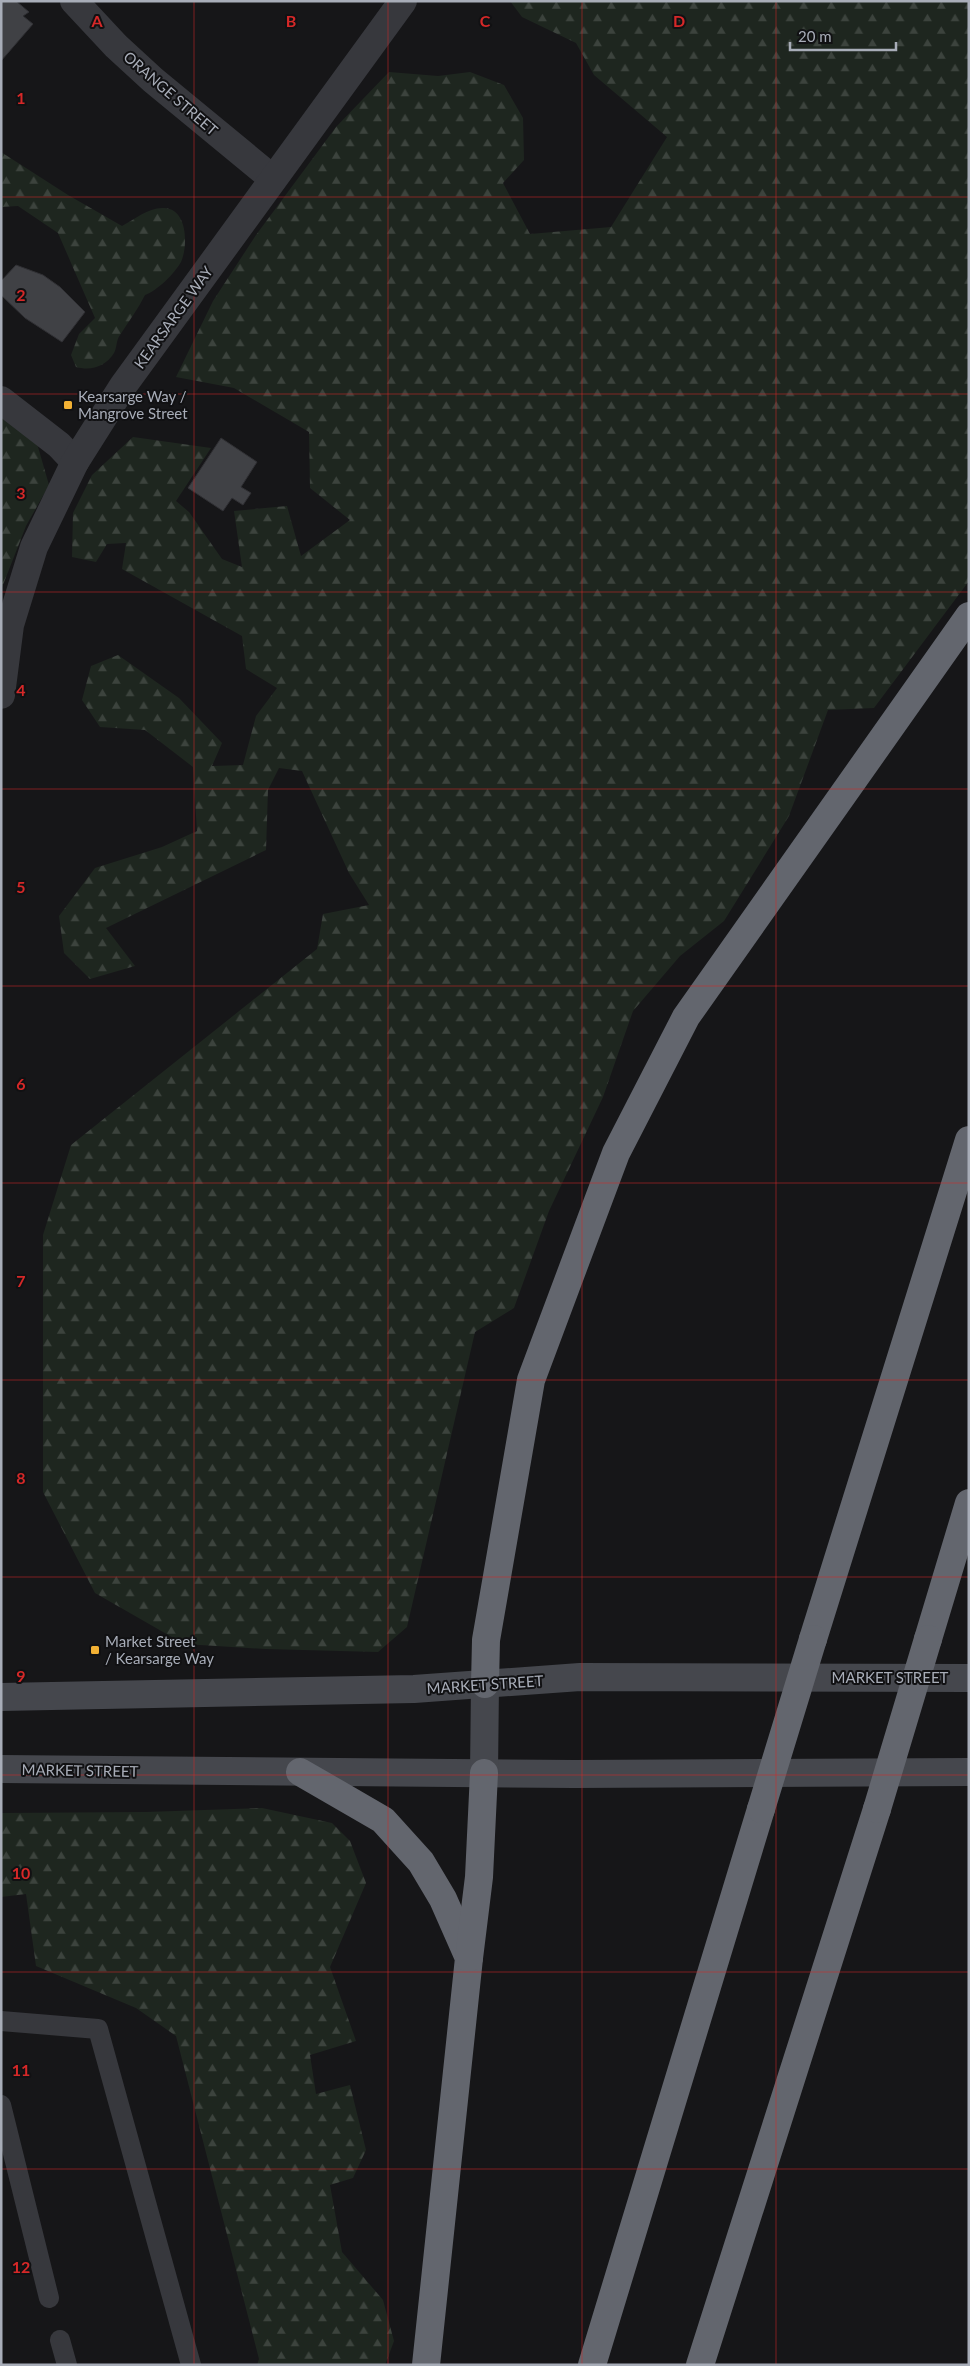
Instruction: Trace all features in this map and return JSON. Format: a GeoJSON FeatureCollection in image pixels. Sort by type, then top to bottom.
{"type":"FeatureCollection","features":[{"type":"Feature","properties":{"kind":"highway"},"geometry":{"type":"LineString","coordinates":[[485,1684],[486,1640],[530,1380],[616,1153],[686,1016],[969,616]]}},
{"type":"Feature","properties":{"kind":"highway"},"geometry":{"type":"LineString","coordinates":[[592,2365],[813,1639],[969,1140]]}},
{"type":"Feature","properties":{"kind":"highway"},"geometry":{"type":"LineString","coordinates":[[700,2365],[877,1808],[969,1503]]}},
{"type":"Feature","properties":{"kind":"highway"},"geometry":{"type":"LineString","coordinates":[[300,1772],[383,1820],[421,1862],[443,1899],[469,1958]]}},
{"type":"Feature","properties":{"kind":"highway"},"geometry":{"type":"LineString","coordinates":[[426,2365],[479,1877],[484,1773]]}},
{"type":"Feature","properties":{"kind":"main road","name":"MARKET STREET"},"geometry":{"type":"LineString","coordinates":[[1,1697],[414,1689],[580,1677],[969,1678]]}},
{"type":"Feature","properties":{"kind":"main road"},"geometry":{"type":"LineString","coordinates":[[484,1773],[485,1684]]}},
{"type":"Feature","properties":{"kind":"main road","name":"MARKET STREET"},"geometry":{"type":"LineString","coordinates":[[1,1769],[484,1773],[969,1772]]}},
{"type":"Feature","properties":{"kind":"street","name":"ORANGE STREET"},"geometry":{"type":"LineString","coordinates":[[74,1],[116,46],[153,80],[273,180]]}},
{"type":"Feature","properties":{"kind":"street","name":"KEARSARGE WAY"},"geometry":{"type":"LineString","coordinates":[[1,695],[10,625],[34,547],[75,462],[123,386],[403,1]]}},
{"type":"Feature","properties":{"kind":"street"},"geometry":{"type":"LineString","coordinates":[[1,400],[59,445],[75,462]]}},
{"type":"Feature","properties":{"kind":"lane"},"geometry":{"type":"LineString","coordinates":[[1,2021],[98,2029],[191,2365]]}},
{"type":"Feature","properties":{"kind":"lane"},"geometry":{"type":"LineString","coordinates":[[1,2105],[49,2298]]}},
{"type":"Feature","properties":{"kind":"lane"},"geometry":{"type":"LineString","coordinates":[[60,2340],[67,2365]]}},
{"type":"Feature","properties":{"kind":"green space"},"geometry":{"type":"Polygon","coordinates":[[[510,1],[969,1],[969,581],[874,708],[828,710],[789,816],[724,921],[680,956],[633,1011],[603,1097],[549,1211],[514,1308],[475,1332],[407,1627],[378,1652],[266,1649],[184,1644],[95,1593],[43,1492],[43,1235],[71,1145],[317,949],[323,914],[369,905],[349,873],[302,771],[279,768],[268,790],[266,850],[106,928],[135,966],[90,979],[64,953],[59,916],[95,868],[162,847],[197,831],[193,767],[145,730],[100,727],[82,700],[91,666],[118,655],[179,698],[222,743],[212,766],[243,765],[256,716],[277,688],[246,669],[242,636],[122,569],[126,543],[107,544],[96,562],[72,557],[73,513],[92,475],[133,437],[211,448],[176,501],[189,512],[222,559],[242,567],[234,511],[287,506],[301,556],[350,520],[310,488],[309,432],[234,388],[176,377],[213,301],[256,235],[336,127],[389,72],[438,76],[470,72],[504,85],[523,118],[524,160],[503,183],[530,234],[611,227],[667,137],[594,75],[576,43],[522,17],[510,1]]]}},
{"type":"Feature","properties":{"kind":"green space"},"geometry":{"type":"Polygon","coordinates":[[[1,152],[68,195],[122,226],[148,211],[158,208],[172,210],[182,221],[185,247],[181,262],[165,281],[145,295],[119,337],[114,353],[102,365],[92,368],[76,367],[71,355],[79,334],[95,318],[58,233],[18,206],[1,207],[1,152]]]}},
{"type":"Feature","properties":{"kind":"green space"},"geometry":{"type":"Polygon","coordinates":[[[1,415],[36,440],[49,485],[26,526],[1,590],[1,415]]]}},
{"type":"Feature","properties":{"kind":"green space"},"geometry":{"type":"Polygon","coordinates":[[[262,1808],[332,1823],[350,1841],[366,1883],[330,1967],[356,2041],[310,2055],[316,2094],[350,2085],[366,2150],[353,2178],[330,2185],[342,2252],[383,2300],[394,2341],[385,2365],[257,2365],[259,2359],[176,2036],[136,2008],[36,1966],[26,1894],[1,1897],[1,1813],[146,1812],[262,1808]]]}},
{"type":"Feature","properties":{"kind":"building"},"geometry":{"type":"Polygon","coordinates":[[[1,1],[16,1],[29,12],[23,16],[33,24],[1,61],[1,1]]]}},
{"type":"Feature","properties":{"kind":"building"},"geometry":{"type":"Polygon","coordinates":[[[16,265],[43,275],[60,287],[85,312],[62,342],[25,318],[1,295],[1,281],[16,265]]]}},
{"type":"Feature","properties":{"kind":"building"},"geometry":{"type":"Polygon","coordinates":[[[221,438],[257,462],[241,487],[251,493],[243,505],[232,498],[223,511],[188,488],[221,438]]]}},
{"type":"Feature","properties":{"kind":"place","name":"Kearsarge Way / Mangrove Street"},"geometry":{"type":"Point","coordinates":[68,405]}},
{"type":"Feature","properties":{"kind":"place","name":"Market Street / Kearsarge Way"},"geometry":{"type":"Point","coordinates":[95,1650]}}]}
